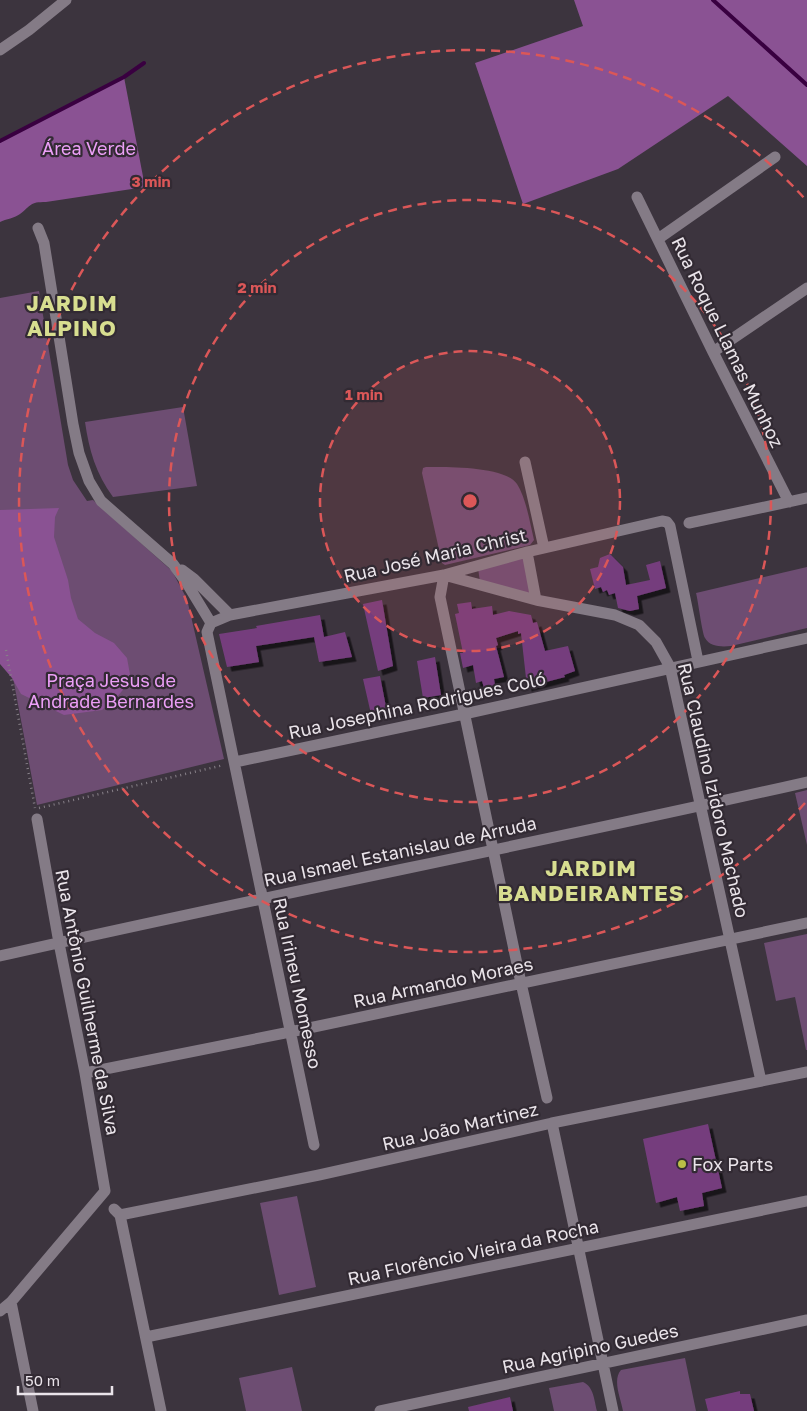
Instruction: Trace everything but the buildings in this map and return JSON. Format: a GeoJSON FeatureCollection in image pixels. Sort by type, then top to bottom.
{"type":"FeatureCollection","features":[{"type":"Feature","properties":{"kind":"street"},"geometry":{"type":"LineString","coordinates":[[0,50],[66,0]]}},
{"type":"Feature","properties":{"kind":"street"},"geometry":{"type":"LineString","coordinates":[[658,239],[775,157]]}},
{"type":"Feature","properties":{"kind":"street","name":"Rua Roque Llamas Munhoz"},"geometry":{"type":"LineString","coordinates":[[637,196],[789,502]]}},
{"type":"Feature","properties":{"kind":"street"},"geometry":{"type":"LineString","coordinates":[[38,228],[44,243],[73,424],[79,453],[89,481],[101,501],[173,564],[194,579],[230,615]]}},
{"type":"Feature","properties":{"kind":"street"},"geometry":{"type":"LineString","coordinates":[[713,352],[807,288]]}},
{"type":"Feature","properties":{"kind":"street"},"geometry":{"type":"LineString","coordinates":[[525,462],[544,548]]}},
{"type":"Feature","properties":{"kind":"street"},"geometry":{"type":"LineString","coordinates":[[689,523],[807,498]]}},
{"type":"Feature","properties":{"kind":"street","name":"Rua José Maria Christ"},"geometry":{"type":"LineString","coordinates":[[211,623],[230,615],[444,574],[527,552],[662,521],[667,522],[698,661]]}},
{"type":"Feature","properties":{"kind":"street"},"geometry":{"type":"LineString","coordinates":[[527,552],[536,600]]}},
{"type":"Feature","properties":{"kind":"street"},"geometry":{"type":"LineString","coordinates":[[173,564],[211,623]]}},
{"type":"Feature","properties":{"kind":"street"},"geometry":{"type":"LineString","coordinates":[[444,574],[440,597],[521,984],[547,1098]]}},
{"type":"Feature","properties":{"kind":"street","name":"Rua Claudino Izidoro Machado"},"geometry":{"type":"LineString","coordinates":[[444,574],[536,600],[615,615],[639,625],[656,642],[670,667],[761,1081]]}},
{"type":"Feature","properties":{"kind":"street","name":"Rua Irineu Momesso"},"geometry":{"type":"LineString","coordinates":[[211,623],[207,632],[314,1145]]}},
{"type":"Feature","properties":{"kind":"street","name":"Rua Josephina Rodrigues Coló"},"geometry":{"type":"LineString","coordinates":[[235,762],[464,714],[807,638]]}},
{"type":"Feature","properties":{"kind":"street","name":"Rua Ismael Estanislau de Arruda"},"geometry":{"type":"LineString","coordinates":[[0,956],[807,782]]}},
{"type":"Feature","properties":{"kind":"street","name":"Rua Antônio Guilherme da Silva"},"geometry":{"type":"LineString","coordinates":[[11,1302],[105,1191],[85,1073],[36,814]]}},
{"type":"Feature","properties":{"kind":"street","name":"Rua Armando Moraes"},"geometry":{"type":"LineString","coordinates":[[85,1073],[290,1032],[807,923]]}},
{"type":"Feature","properties":{"kind":"street","name":"Rua João Martinez"},"geometry":{"type":"LineString","coordinates":[[146,1338],[117,1212],[319,1175],[552,1123],[807,1072]]}},
{"type":"Feature","properties":{"kind":"street"},"geometry":{"type":"LineString","coordinates":[[552,1123],[612,1411]]}},
{"type":"Feature","properties":{"kind":"street","name":"Rua Florêncio Vieira da Rocha"},"geometry":{"type":"LineString","coordinates":[[146,1338],[807,1201]]}},
{"type":"Feature","properties":{"kind":"street"},"geometry":{"type":"LineString","coordinates":[[0,1312],[11,1302]]}},
{"type":"Feature","properties":{"kind":"street"},"geometry":{"type":"LineString","coordinates":[[11,1302],[33,1411]]}},
{"type":"Feature","properties":{"kind":"street","name":"Rua Agripino Guedes"},"geometry":{"type":"LineString","coordinates":[[380,1411],[807,1320]]}},
{"type":"Feature","properties":{"kind":"street"},"geometry":{"type":"LineString","coordinates":[[146,1338],[161,1411]]}},
{"type":"Feature","properties":{"kind":"path"},"geometry":{"type":"LineString","coordinates":[[6,650],[36,814],[235,762]]}},
{"type":"Feature","properties":{"kind":"green space"},"geometry":{"type":"Polygon","coordinates":[[[574,0],[807,0],[807,166],[728,96],[618,169],[523,204],[475,63],[583,26],[574,0]]]}},
{"type":"Feature","properties":{"kind":"green space","name":"Área Verde"},"geometry":{"type":"Polygon","coordinates":[[[124,77],[145,187],[36,203],[18,215],[0,222],[0,141],[124,77]]]}},
{"type":"Feature","properties":{"kind":"green space","name":"Praça Jesus de Andrade Bernardes"},"geometry":{"type":"Polygon","coordinates":[[[39,291],[68,465],[73,480],[87,501],[93,500],[172,571],[187,599],[224,759],[37,805],[0,609],[0,298],[39,291]]]}},
{"type":"Feature","properties":{"kind":"green space"},"geometry":{"type":"Polygon","coordinates":[[[183,407],[197,486],[113,497],[102,480],[94,461],[85,422],[183,407]]]}},
{"type":"Feature","properties":{"kind":"green space"},"geometry":{"type":"Polygon","coordinates":[[[423,468],[474,469],[501,474],[510,478],[517,484],[523,496],[534,540],[530,545],[445,565],[442,563],[422,473],[423,468]]]}},
{"type":"Feature","properties":{"kind":"green space"},"geometry":{"type":"Polygon","coordinates":[[[59,508],[55,517],[54,537],[78,619],[95,633],[114,643],[127,658],[131,680],[117,697],[102,710],[64,715],[21,694],[12,678],[0,664],[0,510],[59,508]]]}},
{"type":"Feature","properties":{"kind":"green space"},"geometry":{"type":"Polygon","coordinates":[[[524,554],[531,596],[480,582],[478,568],[524,554]]]}},
{"type":"Feature","properties":{"kind":"green space"},"geometry":{"type":"Polygon","coordinates":[[[807,567],[807,628],[731,646],[713,645],[707,641],[696,593],[807,567]]]}},
{"type":"Feature","properties":{"kind":"green space"},"geometry":{"type":"Polygon","coordinates":[[[807,790],[807,845],[795,793],[807,790]]]}},
{"type":"Feature","properties":{"kind":"green space"},"geometry":{"type":"Polygon","coordinates":[[[807,934],[806,1050],[795,997],[776,1001],[764,943],[807,934]]]}},
{"type":"Feature","properties":{"kind":"green space"},"geometry":{"type":"Polygon","coordinates":[[[297,1196],[316,1287],[279,1295],[260,1203],[297,1196]]]}},
{"type":"Feature","properties":{"kind":"green space"},"geometry":{"type":"Polygon","coordinates":[[[685,1358],[696,1411],[623,1411],[617,1384],[618,1374],[621,1370],[685,1358]]]}},
{"type":"Feature","properties":{"kind":"green space"},"geometry":{"type":"Polygon","coordinates":[[[292,1367],[302,1411],[246,1411],[239,1378],[292,1367]]]}},
{"type":"Feature","properties":{"kind":"green space"},"geometry":{"type":"Polygon","coordinates":[[[583,1382],[591,1390],[597,1411],[554,1411],[549,1388],[583,1382]]]}},
{"type":"Feature","properties":{"kind":"waterway"},"geometry":{"type":"LineString","coordinates":[[713,0],[807,85]]}},
{"type":"Feature","properties":{"kind":"waterway"},"geometry":{"type":"LineString","coordinates":[[0,141],[124,77],[144,63]]}},
{"type":"Feature","properties":{"kind":"place","name":"Fox Parts"},"geometry":{"type":"Point","coordinates":[682,1164]}},
{"type":"Feature","properties":{"kind":"district","name":"JARDIM ALPINO"},"geometry":{"type":"Point","coordinates":[72,314]}},
{"type":"Feature","properties":{"kind":"district","name":"JARDIM BANDEIRANTES"},"geometry":{"type":"Point","coordinates":[591,880]}}]}
